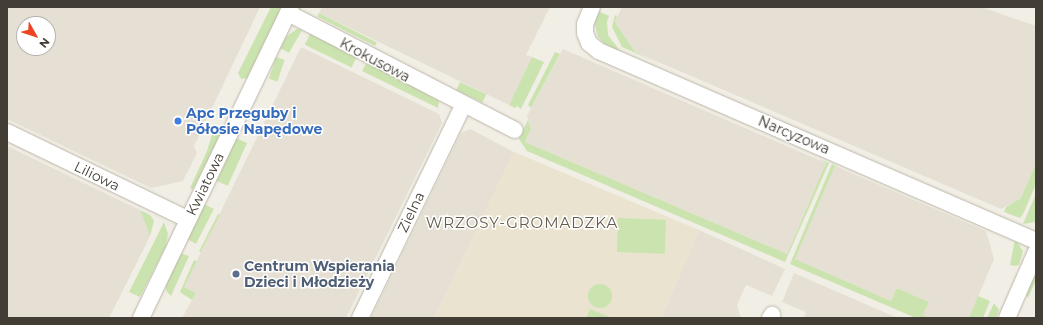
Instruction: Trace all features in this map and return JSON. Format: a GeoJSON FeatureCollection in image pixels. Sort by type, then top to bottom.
{"type":"FeatureCollection","features":[{"type":"Feature","properties":{"kind":"street","name":"Narcyzowa"},"geometry":{"type":"LineString","coordinates":[[592,7],[585,24],[585,33],[589,43],[599,51],[1036,241]]}},
{"type":"Feature","properties":{"kind":"street","name":"Krokusowa"},"geometry":{"type":"LineString","coordinates":[[290,10],[463,106],[515,130]]}},
{"type":"Feature","properties":{"kind":"street","name":"Kwiatowa"},"geometry":{"type":"LineString","coordinates":[[141,318],[187,219],[290,10]]}},
{"type":"Feature","properties":{"kind":"street","name":"Zielna"},"geometry":{"type":"LineString","coordinates":[[360,318],[463,106]]}},
{"type":"Feature","properties":{"kind":"street","name":"Liliowa"},"geometry":{"type":"LineString","coordinates":[[7,132],[187,219]]}},
{"type":"Feature","properties":{"kind":"street"},"geometry":{"type":"LineString","coordinates":[[1007,318],[1036,252]]}},
{"type":"Feature","properties":{"kind":"shaded area"},"geometry":{"type":"Polygon","coordinates":[[[7,7],[260,7],[194,146],[197,153],[183,181],[151,188],[7,119],[7,7]]]}},
{"type":"Feature","properties":{"kind":"shaded area"},"geometry":{"type":"Polygon","coordinates":[[[322,7],[550,7],[526,55],[532,57],[509,105],[319,13],[322,7]]]}},
{"type":"Feature","properties":{"kind":"shaded area"},"geometry":{"type":"Polygon","coordinates":[[[622,7],[981,7],[1036,26],[1036,163],[1021,198],[1001,209],[635,52],[615,22],[622,7]]]}},
{"type":"Feature","properties":{"kind":"shaded area"},"geometry":{"type":"Polygon","coordinates":[[[301,47],[439,114],[442,123],[346,318],[182,318],[196,293],[184,287],[301,47]]]}},
{"type":"Feature","properties":{"kind":"shaded area"},"geometry":{"type":"Polygon","coordinates":[[[563,49],[826,163],[787,254],[525,142],[531,129],[527,116],[563,49]]]}},
{"type":"Feature","properties":{"kind":"shaded area"},"geometry":{"type":"Polygon","coordinates":[[[470,129],[514,152],[434,318],[371,318],[461,133],[470,129]]]}},
{"type":"Feature","properties":{"kind":"shaded area"},"geometry":{"type":"Polygon","coordinates":[[[7,146],[140,210],[150,236],[109,318],[7,318],[7,146]]]}},
{"type":"Feature","properties":{"kind":"shaded area"},"geometry":{"type":"Polygon","coordinates":[[[514,152],[699,230],[661,318],[434,318],[514,152]]]}},
{"type":"Feature","properties":{"kind":"shaded area"},"geometry":{"type":"Polygon","coordinates":[[[835,166],[986,231],[994,259],[969,318],[930,318],[923,315],[929,302],[897,288],[891,301],[794,259],[835,166]]]}},
{"type":"Feature","properties":{"kind":"shaded area"},"geometry":{"type":"Polygon","coordinates":[[[699,230],[785,269],[772,296],[746,285],[737,305],[741,318],[661,318],[699,230]]]}},
{"type":"Feature","properties":{"kind":"shaded area"},"geometry":{"type":"Polygon","coordinates":[[[794,273],[898,318],[804,318],[806,312],[782,302],[794,273]]]}},
{"type":"Feature","properties":{"kind":"green space"},"geometry":{"type":"Polygon","coordinates":[[[271,7],[282,7],[247,78],[241,79],[238,73],[271,7]]]}},
{"type":"Feature","properties":{"kind":"green space"},"geometry":{"type":"Polygon","coordinates":[[[598,11],[609,16],[607,21],[608,35],[620,51],[605,44],[598,37],[594,22],[598,11]]]}},
{"type":"Feature","properties":{"kind":"green space"},"geometry":{"type":"Polygon","coordinates":[[[319,13],[377,43],[375,46],[317,17],[319,13]]]}},
{"type":"Feature","properties":{"kind":"green space"},"geometry":{"type":"Polygon","coordinates":[[[615,15],[617,16],[615,22],[635,52],[662,65],[622,47],[612,27],[615,15]]]}},
{"type":"Feature","properties":{"kind":"green space"},"geometry":{"type":"Polygon","coordinates":[[[297,29],[302,30],[289,53],[280,48],[286,37],[297,29]]]}},
{"type":"Feature","properties":{"kind":"green space"},"geometry":{"type":"Polygon","coordinates":[[[310,34],[357,57],[351,68],[305,45],[310,34]]]}},
{"type":"Feature","properties":{"kind":"green space"},"geometry":{"type":"Polygon","coordinates":[[[555,52],[560,54],[531,108],[528,105],[555,52]]]}},
{"type":"Feature","properties":{"kind":"green space"},"geometry":{"type":"Polygon","coordinates":[[[276,57],[285,60],[277,82],[269,79],[276,57]]]}},
{"type":"Feature","properties":{"kind":"green space"},"geometry":{"type":"Polygon","coordinates":[[[532,57],[544,62],[521,109],[517,106],[515,108],[509,105],[532,57]]]}},
{"type":"Feature","properties":{"kind":"green space"},"geometry":{"type":"Polygon","coordinates":[[[367,62],[439,101],[438,108],[362,71],[367,62]]]}},
{"type":"Feature","properties":{"kind":"green space"},"geometry":{"type":"Polygon","coordinates":[[[460,82],[486,94],[482,102],[456,90],[460,82]]]}},
{"type":"Feature","properties":{"kind":"green space"},"geometry":{"type":"Polygon","coordinates":[[[528,120],[531,129],[525,142],[787,254],[826,163],[819,159],[829,163],[785,262],[527,151],[519,139],[528,120]]]}},
{"type":"Feature","properties":{"kind":"green space"},"geometry":{"type":"Polygon","coordinates":[[[214,128],[221,133],[193,189],[190,188],[207,151],[214,128]]]}},
{"type":"Feature","properties":{"kind":"green space"},"geometry":{"type":"Polygon","coordinates":[[[236,138],[247,143],[228,186],[217,181],[236,138]]]}},
{"type":"Feature","properties":{"kind":"green space"},"geometry":{"type":"Polygon","coordinates":[[[1036,163],[1036,184],[1023,214],[1020,218],[1004,212],[1006,207],[1021,198],[1036,163]]]}},
{"type":"Feature","properties":{"kind":"green space"},"geometry":{"type":"Polygon","coordinates":[[[832,164],[842,169],[835,166],[795,259],[891,301],[897,288],[929,302],[923,315],[930,318],[916,318],[790,264],[832,164]]]}},
{"type":"Feature","properties":{"kind":"green space"},"geometry":{"type":"Polygon","coordinates":[[[1036,194],[1036,222],[1023,224],[1036,194]]]}},
{"type":"Feature","properties":{"kind":"green space"},"geometry":{"type":"Polygon","coordinates":[[[204,204],[214,209],[196,244],[186,239],[204,204]]]}},
{"type":"Feature","properties":{"kind":"green space"},"geometry":{"type":"Polygon","coordinates":[[[140,210],[150,215],[154,221],[150,236],[140,210]]]}},
{"type":"Feature","properties":{"kind":"green space"},"geometry":{"type":"Polygon","coordinates":[[[218,214],[220,215],[201,252],[199,251],[218,214]]]}},
{"type":"Feature","properties":{"kind":"green space"},"geometry":{"type":"Polygon","coordinates":[[[618,218],[666,220],[665,254],[617,252],[618,218]]]}},
{"type":"Feature","properties":{"kind":"green space"},"geometry":{"type":"Polygon","coordinates":[[[164,222],[168,234],[166,246],[140,297],[129,292],[164,222]]]}},
{"type":"Feature","properties":{"kind":"green space"},"geometry":{"type":"Polygon","coordinates":[[[1015,239],[1023,251],[1019,265],[1014,266],[1010,265],[1015,239]]]}},
{"type":"Feature","properties":{"kind":"green space"},"geometry":{"type":"Polygon","coordinates":[[[180,253],[189,256],[171,296],[166,291],[166,283],[180,253]]]}},
{"type":"Feature","properties":{"kind":"green space"},"geometry":{"type":"Polygon","coordinates":[[[194,260],[197,261],[184,287],[196,293],[192,300],[180,292],[194,260]]]}},
{"type":"Feature","properties":{"kind":"green space"},"geometry":{"type":"Polygon","coordinates":[[[1036,267],[1036,280],[1028,298],[1025,293],[1036,267]]]}},
{"type":"Feature","properties":{"kind":"green space"},"geometry":{"type":"Polygon","coordinates":[[[600,284],[605,285],[611,291],[611,301],[605,307],[600,308],[595,307],[589,301],[588,296],[589,291],[595,285],[600,284]]]}},
{"type":"Feature","properties":{"kind":"green space"},"geometry":{"type":"Polygon","coordinates":[[[978,296],[990,301],[983,318],[969,318],[978,296]]]}},
{"type":"Feature","properties":{"kind":"green space"},"geometry":{"type":"Polygon","coordinates":[[[994,303],[999,310],[996,318],[987,318],[994,303]]]}},
{"type":"Feature","properties":{"kind":"green space"},"geometry":{"type":"Polygon","coordinates":[[[590,309],[612,318],[586,318],[590,309]]]}},
{"type":"Feature","properties":{"kind":"place","name":"Apc Przeguby i Półosie Napędowe"},"geometry":{"type":"Point","coordinates":[178,121]}},
{"type":"Feature","properties":{"kind":"place","name":"Centrum Wspierania Dzieci i Młodzieży"},"geometry":{"type":"Point","coordinates":[236,274]}},
{"type":"Feature","properties":{"kind":"district","name":"WRZOSY-GROMADZKA"},"geometry":{"type":"Point","coordinates":[522,223]}}]}
